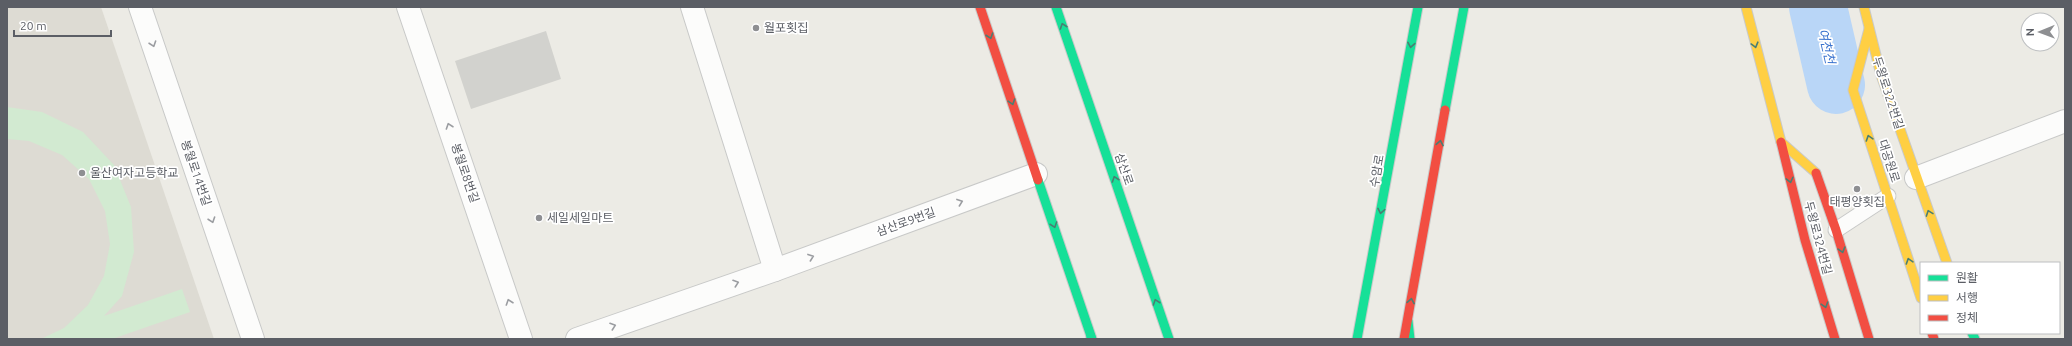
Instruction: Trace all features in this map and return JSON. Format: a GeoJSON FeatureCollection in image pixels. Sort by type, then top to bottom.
{"type":"FeatureCollection","features":[{"type":"Feature","properties":{"kind":"main road"},"geometry":{"type":"LineString","coordinates":[[980,7],[1091,338]]}},
{"type":"Feature","properties":{"kind":"main road","name":"삼산로"},"geometry":{"type":"LineString","coordinates":[[1056,7],[1169,339]]}},
{"type":"Feature","properties":{"kind":"main road","name":"수암로"},"geometry":{"type":"LineString","coordinates":[[1357,339],[1418,7]]}},
{"type":"Feature","properties":{"kind":"main road"},"geometry":{"type":"LineString","coordinates":[[1404,339],[1464,7]]}},
{"type":"Feature","properties":{"kind":"main road","name":"두왕로324번길"},"geometry":{"type":"LineString","coordinates":[[1746,7],[1805,240],[1835,339]]}},
{"type":"Feature","properties":{"kind":"main road","name":"두왕로322번길"},"geometry":{"type":"LineString","coordinates":[[1864,7],[1881,75],[1947,262]]}},
{"type":"Feature","properties":{"kind":"main road","name":"대공원로"},"geometry":{"type":"LineString","coordinates":[[1869,29],[1853,90],[1920,295]]}},
{"type":"Feature","properties":{"kind":"main road"},"geometry":{"type":"LineString","coordinates":[[1781,142],[1816,173],[1836,230],[1869,339]]}},
{"type":"Feature","properties":{"kind":"main road"},"geometry":{"type":"LineString","coordinates":[[1408,320],[1410,339]]}},
{"type":"Feature","properties":{"kind":"street","name":"봉월로14번길"},"geometry":{"type":"LineString","coordinates":[[140,7],[253,339]]}},
{"type":"Feature","properties":{"kind":"street","name":"봉월로8번길"},"geometry":{"type":"LineString","coordinates":[[408,7],[522,339]]}},
{"type":"Feature","properties":{"kind":"street"},"geometry":{"type":"LineString","coordinates":[[692,7],[775,270]]}},
{"type":"Feature","properties":{"kind":"street"},"geometry":{"type":"LineString","coordinates":[[1916,178],[2065,120]]}},
{"type":"Feature","properties":{"kind":"street","name":"삼산로9번길"},"geometry":{"type":"LineString","coordinates":[[576,339],[775,270],[1036,174]]}},
{"type":"Feature","properties":{"kind":"lane"},"geometry":{"type":"LineString","coordinates":[[1836,230],[1888,196]]}},
{"type":"Feature","properties":{"kind":"shaded area","name":"울산여자고등학교"},"geometry":{"type":"Polygon","coordinates":[[[7,7],[101,7],[214,339],[7,339],[7,7]]]}},
{"type":"Feature","properties":{"kind":"green space"},"geometry":{"type":"Polygon","coordinates":[[[7,107],[42,112],[83,132],[114,165],[131,207],[134,252],[122,296],[104,316],[182,289],[190,312],[112,339],[41,339],[64,328],[88,305],[104,276],[110,244],[105,211],[89,179],[62,155],[29,141],[7,139],[7,107]]]}},
{"type":"Feature","properties":{"kind":"building"},"geometry":{"type":"Polygon","coordinates":[[[546,31],[561,79],[471,109],[455,61],[546,31]]]}},
{"type":"Feature","properties":{"kind":"waterway","name":"여천천"},"geometry":{"type":"LineString","coordinates":[[1818,7],[1836,85]]}},
{"type":"Feature","properties":{"kind":"traffic: fast"},"geometry":{"type":"LineString","coordinates":[[1056,7],[1169,339]]}},
{"type":"Feature","properties":{"kind":"traffic: fast"},"geometry":{"type":"LineString","coordinates":[[1357,339],[1418,7]]}},
{"type":"Feature","properties":{"kind":"traffic: fast"},"geometry":{"type":"LineString","coordinates":[[1445,110],[1464,7]]}},
{"type":"Feature","properties":{"kind":"traffic: fast"},"geometry":{"type":"LineString","coordinates":[[1038,180],[1092,339]]}},
{"type":"Feature","properties":{"kind":"traffic: fast"},"geometry":{"type":"LineString","coordinates":[[1408,321],[1410,339]]}},
{"type":"Feature","properties":{"kind":"traffic: fast"},"geometry":{"type":"LineString","coordinates":[[1972,334],[1975,339]]}},
{"type":"Feature","properties":{"kind":"traffic: slow"},"geometry":{"type":"LineString","coordinates":[[1746,7],[1781,142],[1816,173]]}},
{"type":"Feature","properties":{"kind":"traffic: slow"},"geometry":{"type":"LineString","coordinates":[[1864,7],[1881,75],[1947,262]]}},
{"type":"Feature","properties":{"kind":"traffic: slow"},"geometry":{"type":"LineString","coordinates":[[1869,29],[1853,90],[1920,295]]}},
{"type":"Feature","properties":{"kind":"traffic: jam"},"geometry":{"type":"LineString","coordinates":[[980,7],[1038,180]]}},
{"type":"Feature","properties":{"kind":"traffic: jam"},"geometry":{"type":"LineString","coordinates":[[1404,339],[1445,110]]}},
{"type":"Feature","properties":{"kind":"traffic: jam"},"geometry":{"type":"LineString","coordinates":[[1781,142],[1805,240],[1835,339]]}},
{"type":"Feature","properties":{"kind":"traffic: jam"},"geometry":{"type":"LineString","coordinates":[[1816,173],[1836,230],[1869,339]]}},
{"type":"Feature","properties":{"kind":"traffic: jam"},"geometry":{"type":"LineString","coordinates":[[1932,334],[1934,339]]}},
{"type":"Feature","properties":{"kind":"place","name":"월포횟집"},"geometry":{"type":"Point","coordinates":[756,28]}},
{"type":"Feature","properties":{"kind":"place","name":"울산여자고등학교"},"geometry":{"type":"Point","coordinates":[82,173]}},
{"type":"Feature","properties":{"kind":"place","name":"태평양횟집"},"geometry":{"type":"Point","coordinates":[1857,189]}},
{"type":"Feature","properties":{"kind":"place","name":"세일세일마트"},"geometry":{"type":"Point","coordinates":[539,218]}}]}
